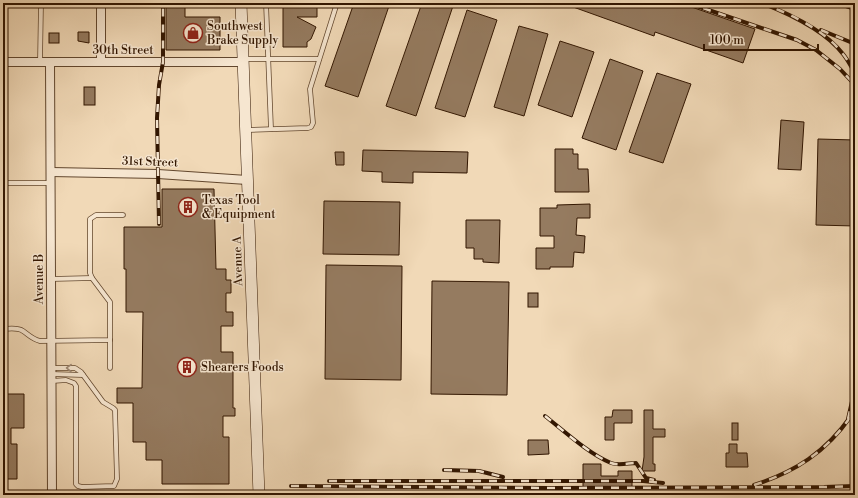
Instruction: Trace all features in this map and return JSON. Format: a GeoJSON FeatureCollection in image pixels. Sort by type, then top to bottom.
{"type":"FeatureCollection","features":[{"type":"Feature","properties":{"kind":"main road","name":"Avenue A"},"geometry":{"type":"LineString","coordinates":[[241,3],[259,495]]}},
{"type":"Feature","properties":{"kind":"street"},"geometry":{"type":"LineString","coordinates":[[101,3],[101,62]]}},
{"type":"Feature","properties":{"kind":"street","name":"30th Street"},"geometry":{"type":"LineString","coordinates":[[3,62],[243,61]]}},
{"type":"Feature","properties":{"kind":"street","name":"Avenue B"},"geometry":{"type":"LineString","coordinates":[[50,62],[52,495]]}},
{"type":"Feature","properties":{"kind":"street","name":"31st Street"},"geometry":{"type":"LineString","coordinates":[[51,172],[158,174],[248,180]]}},
{"type":"Feature","properties":{"kind":"lane"},"geometry":{"type":"LineString","coordinates":[[40,62],[41,3]]}},
{"type":"Feature","properties":{"kind":"lane"},"geometry":{"type":"LineString","coordinates":[[266,3],[271,129]]}},
{"type":"Feature","properties":{"kind":"lane"},"geometry":{"type":"LineString","coordinates":[[246,130],[311,127],[313,123],[310,89],[337,3]]}},
{"type":"Feature","properties":{"kind":"lane"},"geometry":{"type":"LineString","coordinates":[[243,61],[269,59],[319,59]]}},
{"type":"Feature","properties":{"kind":"lane"},"geometry":{"type":"LineString","coordinates":[[3,183],[51,183]]}},
{"type":"Feature","properties":{"kind":"lane"},"geometry":{"type":"LineString","coordinates":[[110,368],[110,302],[90,273],[90,218],[96,215],[123,214]]}},
{"type":"Feature","properties":{"kind":"lane"},"geometry":{"type":"LineString","coordinates":[[51,279],[92,278]]}},
{"type":"Feature","properties":{"kind":"lane"},"geometry":{"type":"LineString","coordinates":[[3,329],[17,328],[33,339],[110,340]]}},
{"type":"Feature","properties":{"kind":"lane"},"geometry":{"type":"LineString","coordinates":[[76,368],[83,375],[102,402],[115,410],[117,479],[114,486],[82,488],[76,484],[76,386],[71,381],[51,374],[76,368]]}},
{"type":"Feature","properties":{"kind":"building","name":"Southwest Brake Supply"},"geometry":{"type":"Polygon","coordinates":[[[166,3],[185,3],[185,17],[220,17],[220,50],[166,50],[166,3]]]}},
{"type":"Feature","properties":{"kind":"building"},"geometry":{"type":"Polygon","coordinates":[[[354,3],[390,3],[358,97],[325,86],[354,3]]]}},
{"type":"Feature","properties":{"kind":"building"},"geometry":{"type":"Polygon","coordinates":[[[422,3],[454,3],[416,116],[386,106],[422,3]]]}},
{"type":"Feature","properties":{"kind":"building"},"geometry":{"type":"Polygon","coordinates":[[[562,3],[680,3],[755,29],[743,63],[655,32],[654,36],[562,3]]]}},
{"type":"Feature","properties":{"kind":"building"},"geometry":{"type":"Polygon","coordinates":[[[283,4],[317,4],[317,17],[297,17],[316,27],[311,39],[307,42],[307,47],[283,47],[283,4]]]}},
{"type":"Feature","properties":{"kind":"building"},"geometry":{"type":"Polygon","coordinates":[[[467,10],[497,20],[465,117],[435,108],[467,10]]]}},
{"type":"Feature","properties":{"kind":"building"},"geometry":{"type":"Polygon","coordinates":[[[519,26],[548,34],[524,116],[494,107],[519,26]]]}},
{"type":"Feature","properties":{"kind":"building"},"geometry":{"type":"Polygon","coordinates":[[[78,32],[89,32],[89,43],[78,41],[78,32]]]}},
{"type":"Feature","properties":{"kind":"building"},"geometry":{"type":"Polygon","coordinates":[[[49,33],[59,33],[59,43],[49,43],[49,33]]]}},
{"type":"Feature","properties":{"kind":"building"},"geometry":{"type":"Polygon","coordinates":[[[560,41],[594,52],[572,117],[538,105],[560,41]]]}},
{"type":"Feature","properties":{"kind":"building"},"geometry":{"type":"Polygon","coordinates":[[[610,59],[643,71],[616,150],[582,138],[610,59]]]}},
{"type":"Feature","properties":{"kind":"building"},"geometry":{"type":"Polygon","coordinates":[[[657,73],[691,84],[663,163],[629,152],[657,73]]]}},
{"type":"Feature","properties":{"kind":"building"},"geometry":{"type":"Polygon","coordinates":[[[84,87],[95,87],[95,105],[84,105],[84,87]]]}},
{"type":"Feature","properties":{"kind":"building"},"geometry":{"type":"Polygon","coordinates":[[[781,120],[804,122],[801,170],[778,169],[781,120]]]}},
{"type":"Feature","properties":{"kind":"building"},"geometry":{"type":"Polygon","coordinates":[[[818,139],[855,140],[855,226],[816,225],[818,139]]]}},
{"type":"Feature","properties":{"kind":"building"},"geometry":{"type":"Polygon","coordinates":[[[555,149],[573,149],[573,154],[578,154],[578,169],[588,169],[589,192],[555,192],[555,149]]]}},
{"type":"Feature","properties":{"kind":"building"},"geometry":{"type":"Polygon","coordinates":[[[363,150],[468,152],[467,173],[413,172],[413,183],[382,182],[382,172],[362,171],[363,150]]]}},
{"type":"Feature","properties":{"kind":"building"},"geometry":{"type":"Polygon","coordinates":[[[335,152],[344,152],[344,165],[336,165],[335,152]]]}},
{"type":"Feature","properties":{"kind":"building","name":"Shearers Foods"},"geometry":{"type":"Polygon","coordinates":[[[162,189],[214,189],[216,269],[226,269],[226,280],[231,280],[231,293],[226,293],[226,312],[233,312],[233,326],[221,326],[221,352],[233,352],[233,408],[235,408],[235,416],[223,416],[223,437],[229,437],[229,484],[162,484],[162,460],[146,460],[146,442],[133,442],[133,403],[117,403],[117,388],[142,388],[143,312],[126,312],[124,227],[162,227],[162,189]]]}},
{"type":"Feature","properties":{"kind":"building"},"geometry":{"type":"Polygon","coordinates":[[[324,201],[400,202],[399,255],[323,254],[324,201]]]}},
{"type":"Feature","properties":{"kind":"building"},"geometry":{"type":"Polygon","coordinates":[[[590,204],[590,218],[577,218],[576,235],[585,236],[584,253],[574,252],[573,267],[550,267],[550,269],[536,269],[536,248],[554,248],[554,236],[540,236],[540,208],[557,208],[557,205],[590,204]]]}},
{"type":"Feature","properties":{"kind":"building"},"geometry":{"type":"Polygon","coordinates":[[[466,220],[500,220],[499,263],[483,262],[483,259],[474,259],[474,248],[466,248],[466,220]]]}},
{"type":"Feature","properties":{"kind":"building"},"geometry":{"type":"Polygon","coordinates":[[[326,265],[402,266],[401,380],[325,379],[326,265]]]}},
{"type":"Feature","properties":{"kind":"building"},"geometry":{"type":"Polygon","coordinates":[[[432,281],[509,282],[507,395],[431,394],[432,281]]]}},
{"type":"Feature","properties":{"kind":"building"},"geometry":{"type":"Polygon","coordinates":[[[528,293],[538,293],[538,307],[528,307],[528,293]]]}},
{"type":"Feature","properties":{"kind":"building"},"geometry":{"type":"Polygon","coordinates":[[[3,394],[24,394],[24,428],[11,428],[11,444],[17,444],[17,479],[3,479],[3,394]]]}},
{"type":"Feature","properties":{"kind":"building"},"geometry":{"type":"Polygon","coordinates":[[[613,410],[632,410],[632,423],[614,423],[614,440],[605,440],[605,417],[612,417],[613,410]]]}},
{"type":"Feature","properties":{"kind":"building"},"geometry":{"type":"Polygon","coordinates":[[[644,410],[653,410],[653,429],[665,429],[665,437],[653,437],[653,464],[655,464],[655,471],[642,471],[644,457],[644,410]]]}},
{"type":"Feature","properties":{"kind":"building"},"geometry":{"type":"Polygon","coordinates":[[[732,423],[738,423],[738,440],[732,440],[732,423]]]}},
{"type":"Feature","properties":{"kind":"building"},"geometry":{"type":"Polygon","coordinates":[[[528,440],[548,440],[549,454],[528,455],[528,440]]]}},
{"type":"Feature","properties":{"kind":"building"},"geometry":{"type":"Polygon","coordinates":[[[729,444],[737,444],[737,453],[747,453],[748,467],[726,467],[726,453],[729,453],[729,444]]]}},
{"type":"Feature","properties":{"kind":"building"},"geometry":{"type":"Polygon","coordinates":[[[583,464],[601,464],[601,476],[618,476],[618,471],[632,471],[632,491],[583,491],[583,464]]]}},
{"type":"Feature","properties":{"kind":"railway"},"geometry":{"type":"LineString","coordinates":[[159,224],[157,118],[159,85],[163,62],[163,3]]}},
{"type":"Feature","properties":{"kind":"railway"},"geometry":{"type":"LineString","coordinates":[[688,3],[797,40],[816,50],[840,69],[855,85]]}},
{"type":"Feature","properties":{"kind":"railway"},"geometry":{"type":"LineString","coordinates":[[762,3],[784,12],[827,37],[836,45],[855,73]]}},
{"type":"Feature","properties":{"kind":"railway"},"geometry":{"type":"LineString","coordinates":[[837,3],[855,9]]}},
{"type":"Feature","properties":{"kind":"railway"},"geometry":{"type":"LineString","coordinates":[[821,30],[855,44]]}},
{"type":"Feature","properties":{"kind":"railway"},"geometry":{"type":"LineString","coordinates":[[848,419],[853,397],[854,376],[853,243]]}},
{"type":"Feature","properties":{"kind":"railway"},"geometry":{"type":"LineString","coordinates":[[545,416],[594,454],[611,463],[636,463],[646,478],[654,480]]}},
{"type":"Feature","properties":{"kind":"railway"},"geometry":{"type":"LineString","coordinates":[[754,485],[783,474],[808,459],[831,440],[851,416]]}},
{"type":"Feature","properties":{"kind":"railway"},"geometry":{"type":"LineString","coordinates":[[444,470],[479,471],[503,477]]}},
{"type":"Feature","properties":{"kind":"railway"},"geometry":{"type":"LineString","coordinates":[[329,481],[643,481],[663,483]]}},
{"type":"Feature","properties":{"kind":"railway"},"geometry":{"type":"LineString","coordinates":[[291,486],[550,488],[855,486]]}},
{"type":"Feature","properties":{"kind":"place","name":"Southwest Brake Supply"},"geometry":{"type":"Point","coordinates":[193,33]}},
{"type":"Feature","properties":{"kind":"place","name":"Texas Tool & Equipment"},"geometry":{"type":"Point","coordinates":[188,207]}},
{"type":"Feature","properties":{"kind":"place","name":"Shearers Foods"},"geometry":{"type":"Point","coordinates":[187,367]}}]}
